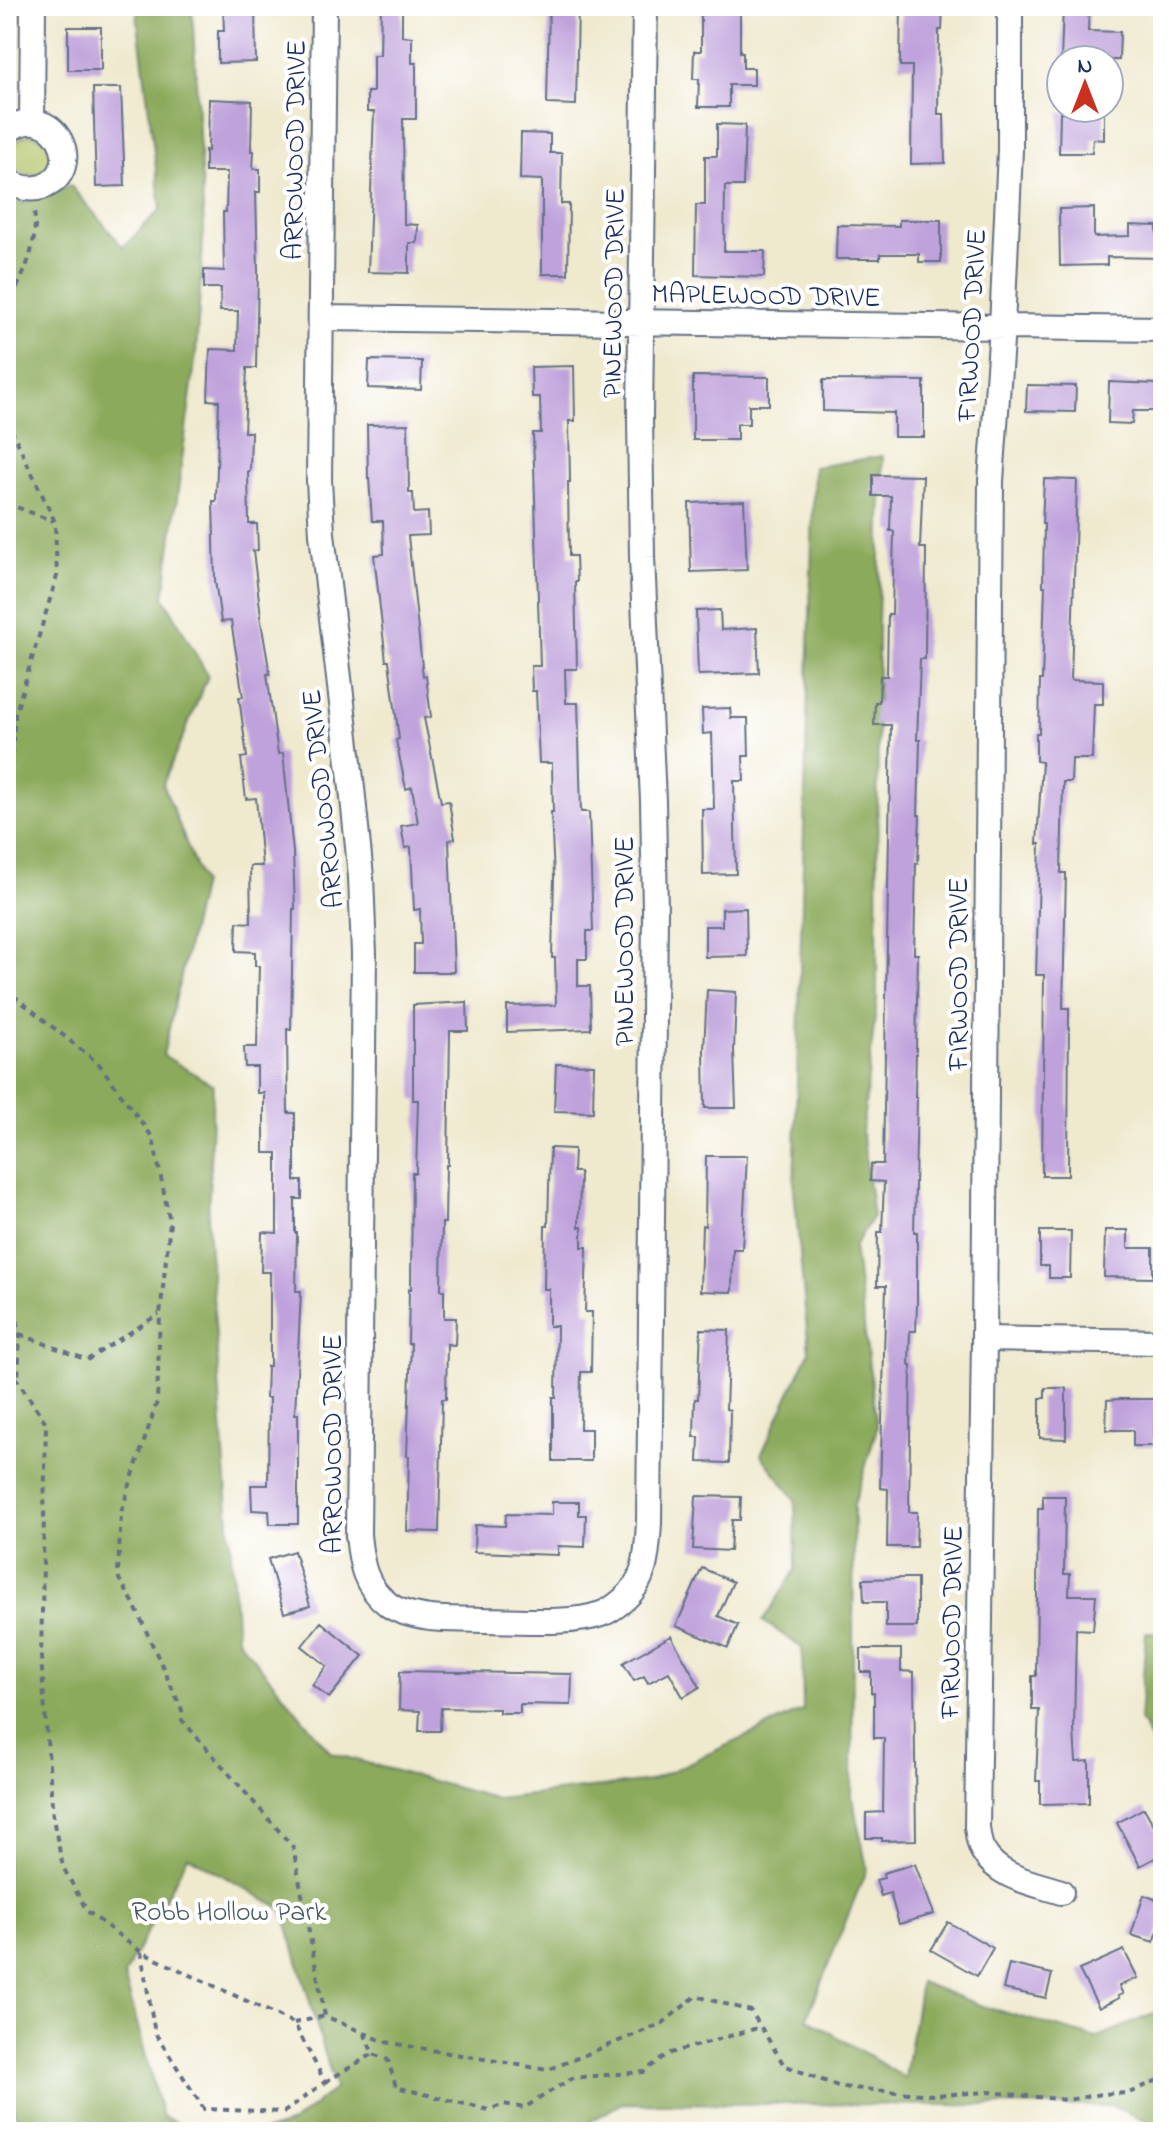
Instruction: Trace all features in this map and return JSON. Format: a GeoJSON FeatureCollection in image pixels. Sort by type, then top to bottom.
{"type":"FeatureCollection","features":[{"type":"Feature","properties":{"kind":"street"},"geometry":{"type":"LineString","coordinates":[[32,121],[33,6]]}},
{"type":"Feature","properties":{"kind":"street","name":"ARROWOOD DRIVE"},"geometry":{"type":"LineString","coordinates":[[324,6],[319,480],[322,534],[361,877],[364,954],[358,1535],[361,1565],[370,1585]]}},
{"type":"Feature","properties":{"kind":"street","name":"PINEWOOD DRIVE"},"geometry":{"type":"LineString","coordinates":[[370,1585],[389,1605],[408,1614],[432,1618],[575,1619],[603,1614],[624,1599],[639,1581],[647,1560],[655,911],[640,418],[645,6]]}},
{"type":"Feature","properties":{"kind":"street","name":"FIRWOOD DRIVE"},"geometry":{"type":"LineString","coordinates":[[1010,6],[1010,150],[991,481],[977,1827],[981,1849],[994,1866],[1013,1876],[1061,1892]]}},
{"type":"Feature","properties":{"kind":"street"},"geometry":{"type":"LineString","coordinates":[[6,132],[19,123],[32,121],[44,124],[55,131],[62,141],[64,153],[63,166],[57,177],[45,186],[31,189],[17,187],[6,179]]}},
{"type":"Feature","properties":{"kind":"street","name":"MAPLEWOOD DRIVE"},"geometry":{"type":"LineString","coordinates":[[321,318],[1163,329]]}},
{"type":"Feature","properties":{"kind":"street"},"geometry":{"type":"LineString","coordinates":[[984,1339],[1163,1342]]}},
{"type":"Feature","properties":{"kind":"path"},"geometry":{"type":"LineString","coordinates":[[6,309],[27,268],[36,227],[31,189]]}},
{"type":"Feature","properties":{"kind":"path"},"geometry":{"type":"LineString","coordinates":[[6,418],[55,522],[57,576],[15,715],[6,837]]}},
{"type":"Feature","properties":{"kind":"path"},"geometry":{"type":"LineString","coordinates":[[6,503],[55,522]]}},
{"type":"Feature","properties":{"kind":"path"},"geometry":{"type":"LineString","coordinates":[[6,936],[14,996],[6,1039]]}},
{"type":"Feature","properties":{"kind":"path"},"geometry":{"type":"LineString","coordinates":[[14,996],[99,1064],[153,1138],[170,1223],[160,1314],[157,1402],[121,1512],[119,1575],[182,1710],[182,1720],[293,1847],[325,2016]]}},
{"type":"Feature","properties":{"kind":"path"},"geometry":{"type":"LineString","coordinates":[[6,1262],[20,1334],[18,1381]]}},
{"type":"Feature","properties":{"kind":"path"},"geometry":{"type":"LineString","coordinates":[[20,1334],[87,1360],[160,1314]]}},
{"type":"Feature","properties":{"kind":"path"},"geometry":{"type":"LineString","coordinates":[[6,1369],[18,1381],[46,1423],[41,1657],[53,1819],[63,1867],[87,1911],[141,1952],[294,2023],[325,2082]]}},
{"type":"Feature","properties":{"kind":"path"},"geometry":{"type":"LineString","coordinates":[[141,1952],[155,2033],[204,2109],[284,2112],[325,2082],[373,2054]]}},
{"type":"Feature","properties":{"kind":"path"},"geometry":{"type":"LineString","coordinates":[[294,2023],[325,2016],[385,2042],[548,2070],[663,2023],[696,1996],[751,2011],[784,2065],[840,2087],[932,2095],[990,2092],[1067,2100],[1129,2093],[1163,2080]]}},
{"type":"Feature","properties":{"kind":"path"},"geometry":{"type":"LineString","coordinates":[[364,2033],[373,2054],[388,2060],[396,2087],[489,2110],[504,2104],[524,2108],[572,2078],[644,2072],[667,2054],[761,2027]]}},
{"type":"Feature","properties":{"kind":"green space","name":"Robb Hollow Park"},"geometry":{"type":"Polygon","coordinates":[[[136,6],[192,6],[204,227],[196,354],[164,597],[208,676],[163,784],[202,883],[163,1055],[213,1085],[208,1224],[237,1638],[331,1753],[497,1799],[650,1781],[803,1710],[802,1648],[763,1621],[796,1569],[795,1499],[761,1455],[809,1352],[794,1190],[814,467],[883,456],[878,622],[877,999],[862,1132],[873,1216],[854,1247],[877,1428],[854,1505],[852,1796],[867,1868],[807,2018],[905,2078],[920,1982],[985,2007],[1096,2038],[1163,2010],[1163,2127],[1112,2106],[622,2103],[573,2132],[262,2132],[292,2123],[335,2088],[283,1910],[188,1856],[124,1975],[162,2116],[197,2132],[23,2132],[6,2091],[6,197],[22,203],[70,185],[123,247],[161,209],[136,6]]]}},
{"type":"Feature","properties":{"kind":"green space"},"geometry":{"type":"Polygon","coordinates":[[[31,135],[45,141],[51,155],[45,169],[31,175],[17,169],[11,155],[17,141],[31,135]]]}},
{"type":"Feature","properties":{"kind":"green space"},"geometry":{"type":"Polygon","coordinates":[[[1146,1632],[1163,1633],[1163,1765],[1140,1720],[1146,1632]]]}},
{"type":"Feature","properties":{"kind":"building"},"geometry":{"type":"Polygon","coordinates":[[[223,6],[255,6],[256,62],[218,63],[218,31],[224,31],[223,6]]]}},
{"type":"Feature","properties":{"kind":"building"},"geometry":{"type":"Polygon","coordinates":[[[381,6],[402,6],[402,36],[412,37],[412,63],[416,63],[416,119],[403,119],[404,224],[418,225],[417,243],[409,243],[409,273],[368,272],[374,112],[367,112],[367,92],[373,92],[373,55],[380,55],[381,6]]]}},
{"type":"Feature","properties":{"kind":"building"},"geometry":{"type":"Polygon","coordinates":[[[549,6],[578,6],[576,105],[547,104],[549,6]]]}},
{"type":"Feature","properties":{"kind":"building"},"geometry":{"type":"Polygon","coordinates":[[[701,6],[740,6],[740,52],[743,52],[743,68],[754,68],[754,85],[729,85],[729,107],[698,107],[699,79],[693,79],[694,51],[701,51],[701,6]]]}},
{"type":"Feature","properties":{"kind":"building"},"geometry":{"type":"Polygon","coordinates":[[[901,6],[943,6],[942,30],[939,30],[938,114],[944,114],[945,163],[911,164],[912,66],[900,66],[901,6]]]}},
{"type":"Feature","properties":{"kind":"building"},"geometry":{"type":"Polygon","coordinates":[[[1063,6],[1089,6],[1088,31],[1120,32],[1120,44],[1062,44],[1063,6]]]}},
{"type":"Feature","properties":{"kind":"building"},"geometry":{"type":"Polygon","coordinates":[[[68,27],[101,27],[101,70],[68,70],[68,27]]]}},
{"type":"Feature","properties":{"kind":"building"},"geometry":{"type":"Polygon","coordinates":[[[93,88],[121,88],[125,186],[96,187],[93,88]]]}},
{"type":"Feature","properties":{"kind":"building"},"geometry":{"type":"Polygon","coordinates":[[[209,99],[252,101],[253,169],[260,169],[260,192],[256,192],[256,368],[247,368],[244,432],[251,432],[249,524],[257,524],[258,550],[253,551],[260,616],[270,674],[267,674],[278,754],[283,753],[293,852],[295,909],[291,1030],[287,1029],[288,1113],[295,1113],[295,1181],[302,1181],[302,1199],[295,1199],[296,1291],[301,1291],[295,1414],[298,1414],[298,1524],[270,1524],[269,1511],[252,1510],[251,1485],[268,1485],[269,1398],[266,1398],[267,1366],[270,1366],[270,1272],[261,1272],[262,1232],[277,1233],[277,1153],[264,1153],[264,1093],[257,1093],[257,1067],[245,1067],[244,1047],[257,1047],[259,966],[255,966],[255,952],[236,951],[237,922],[251,923],[250,866],[262,866],[256,798],[246,799],[241,758],[247,757],[239,697],[243,697],[231,621],[221,622],[215,580],[213,501],[216,501],[219,401],[208,400],[210,349],[237,350],[238,311],[220,311],[221,288],[204,288],[204,270],[224,271],[223,212],[226,212],[227,172],[205,172],[209,99]]]}},
{"type":"Feature","properties":{"kind":"building"},"geometry":{"type":"Polygon","coordinates":[[[717,124],[745,125],[743,186],[725,186],[724,251],[765,251],[764,277],[695,275],[696,205],[705,205],[705,156],[717,156],[717,124]]]}},
{"type":"Feature","properties":{"kind":"building"},"geometry":{"type":"Polygon","coordinates":[[[1060,124],[1104,124],[1104,140],[1093,139],[1092,153],[1059,153],[1060,124]]]}},
{"type":"Feature","properties":{"kind":"building"},"geometry":{"type":"Polygon","coordinates":[[[521,133],[550,134],[550,153],[562,153],[561,204],[569,204],[568,274],[542,274],[542,180],[520,179],[521,133]]]}},
{"type":"Feature","properties":{"kind":"building"},"geometry":{"type":"Polygon","coordinates":[[[1094,208],[1094,237],[1130,236],[1130,225],[1157,226],[1157,234],[1163,234],[1163,258],[1107,257],[1107,265],[1060,266],[1059,209],[1094,208]]]}},
{"type":"Feature","properties":{"kind":"building"},"geometry":{"type":"Polygon","coordinates":[[[899,220],[941,220],[941,262],[919,262],[919,254],[880,254],[880,259],[836,259],[837,225],[899,226],[899,220]]]}},
{"type":"Feature","properties":{"kind":"building"},"geometry":{"type":"Polygon","coordinates":[[[369,360],[422,361],[421,390],[368,388],[369,360]]]}},
{"type":"Feature","properties":{"kind":"building"},"geometry":{"type":"Polygon","coordinates":[[[574,366],[575,421],[569,421],[568,482],[569,556],[576,556],[577,669],[565,669],[566,703],[578,703],[581,812],[589,812],[593,931],[587,931],[587,959],[578,959],[578,986],[590,986],[591,1029],[507,1032],[507,1006],[556,1005],[555,958],[552,958],[552,763],[539,763],[536,691],[532,691],[531,666],[540,666],[533,433],[541,433],[540,397],[532,397],[531,367],[574,366]]]}},
{"type":"Feature","properties":{"kind":"building"},"geometry":{"type":"Polygon","coordinates":[[[693,376],[769,377],[769,405],[749,405],[749,424],[737,424],[737,440],[693,440],[693,376]]]}},
{"type":"Feature","properties":{"kind":"building"},"geometry":{"type":"Polygon","coordinates":[[[823,380],[924,381],[924,437],[894,437],[894,413],[823,411],[823,380]]]}},
{"type":"Feature","properties":{"kind":"building"},"geometry":{"type":"Polygon","coordinates":[[[1109,382],[1157,384],[1156,411],[1133,411],[1132,424],[1108,423],[1109,382]]]}},
{"type":"Feature","properties":{"kind":"building"},"geometry":{"type":"Polygon","coordinates":[[[1027,385],[1076,386],[1075,412],[1026,411],[1027,385]]]}},
{"type":"Feature","properties":{"kind":"building"},"geometry":{"type":"Polygon","coordinates":[[[408,424],[409,493],[413,493],[414,513],[428,512],[429,535],[408,536],[423,676],[426,676],[431,717],[424,718],[441,802],[449,801],[455,839],[449,840],[454,972],[414,972],[414,944],[421,944],[420,909],[414,910],[411,847],[405,848],[401,826],[418,823],[412,787],[406,789],[396,740],[399,739],[374,555],[384,554],[383,521],[372,521],[367,425],[408,424]]]}},
{"type":"Feature","properties":{"kind":"building"},"geometry":{"type":"Polygon","coordinates":[[[873,475],[923,476],[920,548],[926,548],[925,659],[920,659],[917,740],[920,740],[920,815],[914,954],[918,954],[914,1232],[917,1232],[917,1304],[916,1331],[910,1331],[909,1365],[909,1512],[917,1512],[916,1547],[887,1547],[888,1489],[880,1488],[886,1286],[877,1286],[878,1232],[882,1232],[884,1182],[870,1181],[871,1164],[883,1164],[891,725],[874,725],[880,676],[887,676],[894,531],[890,531],[891,496],[873,496],[873,475]]]}},
{"type":"Feature","properties":{"kind":"building"},"geometry":{"type":"Polygon","coordinates":[[[1044,479],[1077,480],[1071,680],[1103,681],[1103,704],[1094,704],[1092,759],[1072,759],[1071,782],[1063,782],[1061,873],[1066,873],[1063,1008],[1069,1008],[1068,1176],[1042,1176],[1044,975],[1036,975],[1040,844],[1037,844],[1042,762],[1036,761],[1036,733],[1039,733],[1045,586],[1042,524],[1044,479]]]}},
{"type":"Feature","properties":{"kind":"building"},"geometry":{"type":"Polygon","coordinates":[[[744,501],[747,570],[691,572],[689,503],[744,501]]]}},
{"type":"Feature","properties":{"kind":"building"},"geometry":{"type":"Polygon","coordinates":[[[720,610],[721,630],[757,628],[759,673],[698,675],[696,611],[720,610]]]}},
{"type":"Feature","properties":{"kind":"building"},"geometry":{"type":"Polygon","coordinates":[[[730,708],[731,718],[748,718],[749,756],[743,756],[744,781],[734,781],[736,874],[703,875],[702,809],[714,809],[712,733],[703,734],[702,709],[730,708]]]}},
{"type":"Feature","properties":{"kind":"building"},"geometry":{"type":"Polygon","coordinates":[[[746,908],[747,956],[705,957],[705,926],[722,926],[722,909],[746,908]]]}},
{"type":"Feature","properties":{"kind":"building"},"geometry":{"type":"Polygon","coordinates":[[[707,990],[736,992],[736,1108],[705,1108],[707,990]]]}},
{"type":"Feature","properties":{"kind":"building"},"geometry":{"type":"Polygon","coordinates":[[[467,1002],[468,1031],[450,1031],[448,1165],[445,1223],[442,1223],[441,1290],[444,1290],[444,1318],[456,1318],[455,1345],[447,1344],[446,1399],[442,1399],[439,1532],[407,1531],[411,1344],[408,1344],[409,1289],[412,1173],[416,1173],[418,1100],[413,1100],[413,1005],[467,1002]]]}},
{"type":"Feature","properties":{"kind":"building"},"geometry":{"type":"Polygon","coordinates":[[[556,1064],[594,1065],[593,1112],[554,1111],[556,1064]]]}},
{"type":"Feature","properties":{"kind":"building"},"geometry":{"type":"Polygon","coordinates":[[[550,1148],[574,1149],[573,1172],[580,1172],[579,1227],[582,1227],[582,1247],[587,1247],[585,1312],[592,1312],[591,1372],[581,1372],[580,1429],[591,1429],[591,1461],[553,1461],[557,1326],[549,1326],[549,1289],[544,1289],[550,1148]]]}},
{"type":"Feature","properties":{"kind":"building"},"geometry":{"type":"Polygon","coordinates":[[[706,1156],[747,1156],[742,1249],[733,1249],[732,1292],[700,1291],[706,1156]]]}},
{"type":"Feature","properties":{"kind":"building"},"geometry":{"type":"Polygon","coordinates":[[[1105,1230],[1128,1230],[1128,1248],[1153,1248],[1153,1278],[1104,1277],[1105,1230]]]}},
{"type":"Feature","properties":{"kind":"building"},"geometry":{"type":"Polygon","coordinates":[[[1040,1231],[1071,1231],[1070,1278],[1049,1278],[1049,1266],[1040,1266],[1040,1231]]]}},
{"type":"Feature","properties":{"kind":"building"},"geometry":{"type":"Polygon","coordinates":[[[701,1329],[729,1330],[726,1409],[730,1410],[729,1463],[698,1462],[699,1437],[694,1437],[701,1329]]]}},
{"type":"Feature","properties":{"kind":"building"},"geometry":{"type":"Polygon","coordinates":[[[1045,1388],[1066,1388],[1066,1439],[1040,1438],[1040,1398],[1045,1398],[1045,1388]]]}},
{"type":"Feature","properties":{"kind":"building"},"geometry":{"type":"Polygon","coordinates":[[[1155,1399],[1154,1446],[1133,1446],[1133,1430],[1106,1430],[1107,1400],[1155,1399]]]}},
{"type":"Feature","properties":{"kind":"building"},"geometry":{"type":"Polygon","coordinates":[[[696,1496],[741,1497],[740,1520],[732,1520],[730,1551],[693,1549],[696,1496]]]}},
{"type":"Feature","properties":{"kind":"building"},"geometry":{"type":"Polygon","coordinates":[[[1043,1496],[1065,1496],[1064,1574],[1070,1574],[1069,1595],[1096,1595],[1093,1630],[1076,1629],[1076,1762],[1089,1761],[1089,1803],[1040,1804],[1040,1781],[1036,1781],[1039,1710],[1032,1710],[1032,1676],[1036,1676],[1038,1508],[1043,1508],[1043,1496]]]}},
{"type":"Feature","properties":{"kind":"building"},"geometry":{"type":"Polygon","coordinates":[[[552,1502],[579,1502],[579,1515],[586,1515],[585,1547],[558,1546],[558,1555],[474,1552],[475,1525],[505,1526],[506,1514],[552,1515],[552,1502]]]}},
{"type":"Feature","properties":{"kind":"building"},"geometry":{"type":"Polygon","coordinates":[[[294,1551],[310,1606],[284,1613],[268,1559],[294,1551]]]}},
{"type":"Feature","properties":{"kind":"building"},"geometry":{"type":"Polygon","coordinates":[[[702,1568],[733,1582],[718,1616],[738,1625],[728,1648],[676,1626],[702,1568]]]}},
{"type":"Feature","properties":{"kind":"building"},"geometry":{"type":"Polygon","coordinates":[[[917,1578],[917,1627],[886,1627],[886,1602],[864,1602],[863,1579],[917,1578]]]}},
{"type":"Feature","properties":{"kind":"building"},"geometry":{"type":"Polygon","coordinates":[[[321,1622],[363,1656],[329,1698],[312,1685],[327,1666],[302,1646],[321,1622]]]}},
{"type":"Feature","properties":{"kind":"building"},"geometry":{"type":"Polygon","coordinates":[[[671,1636],[700,1687],[683,1697],[669,1672],[648,1683],[644,1676],[634,1681],[623,1663],[671,1636]]]}},
{"type":"Feature","properties":{"kind":"building"},"geometry":{"type":"Polygon","coordinates":[[[861,1649],[901,1649],[901,1671],[914,1672],[916,1840],[866,1838],[866,1813],[883,1812],[884,1738],[874,1738],[871,1672],[861,1672],[861,1649]]]}},
{"type":"Feature","properties":{"kind":"building"},"geometry":{"type":"Polygon","coordinates":[[[400,1671],[572,1674],[571,1705],[520,1704],[520,1713],[499,1713],[499,1709],[441,1708],[440,1731],[419,1731],[420,1711],[399,1710],[400,1671]]]}},
{"type":"Feature","properties":{"kind":"building"},"geometry":{"type":"Polygon","coordinates":[[[1144,1808],[1163,1842],[1163,1854],[1140,1866],[1117,1823],[1144,1808]]]}},
{"type":"Feature","properties":{"kind":"building"},"geometry":{"type":"Polygon","coordinates":[[[915,1864],[934,1914],[899,1924],[890,1893],[881,1896],[876,1880],[884,1878],[883,1873],[915,1864]]]}},
{"type":"Feature","properties":{"kind":"building"},"geometry":{"type":"Polygon","coordinates":[[[1144,1895],[1163,1902],[1163,1927],[1160,1926],[1154,1942],[1131,1935],[1144,1895]]]}},
{"type":"Feature","properties":{"kind":"building"},"geometry":{"type":"Polygon","coordinates":[[[948,1922],[993,1948],[977,1976],[931,1950],[948,1922]]]}},
{"type":"Feature","properties":{"kind":"building"},"geometry":{"type":"Polygon","coordinates":[[[1124,1950],[1138,1978],[1119,1986],[1123,1994],[1099,2008],[1079,1970],[1124,1950]]]}},
{"type":"Feature","properties":{"kind":"building"},"geometry":{"type":"Polygon","coordinates":[[[1009,1964],[1052,1974],[1046,1998],[1003,1989],[1009,1964]]]}}]}
